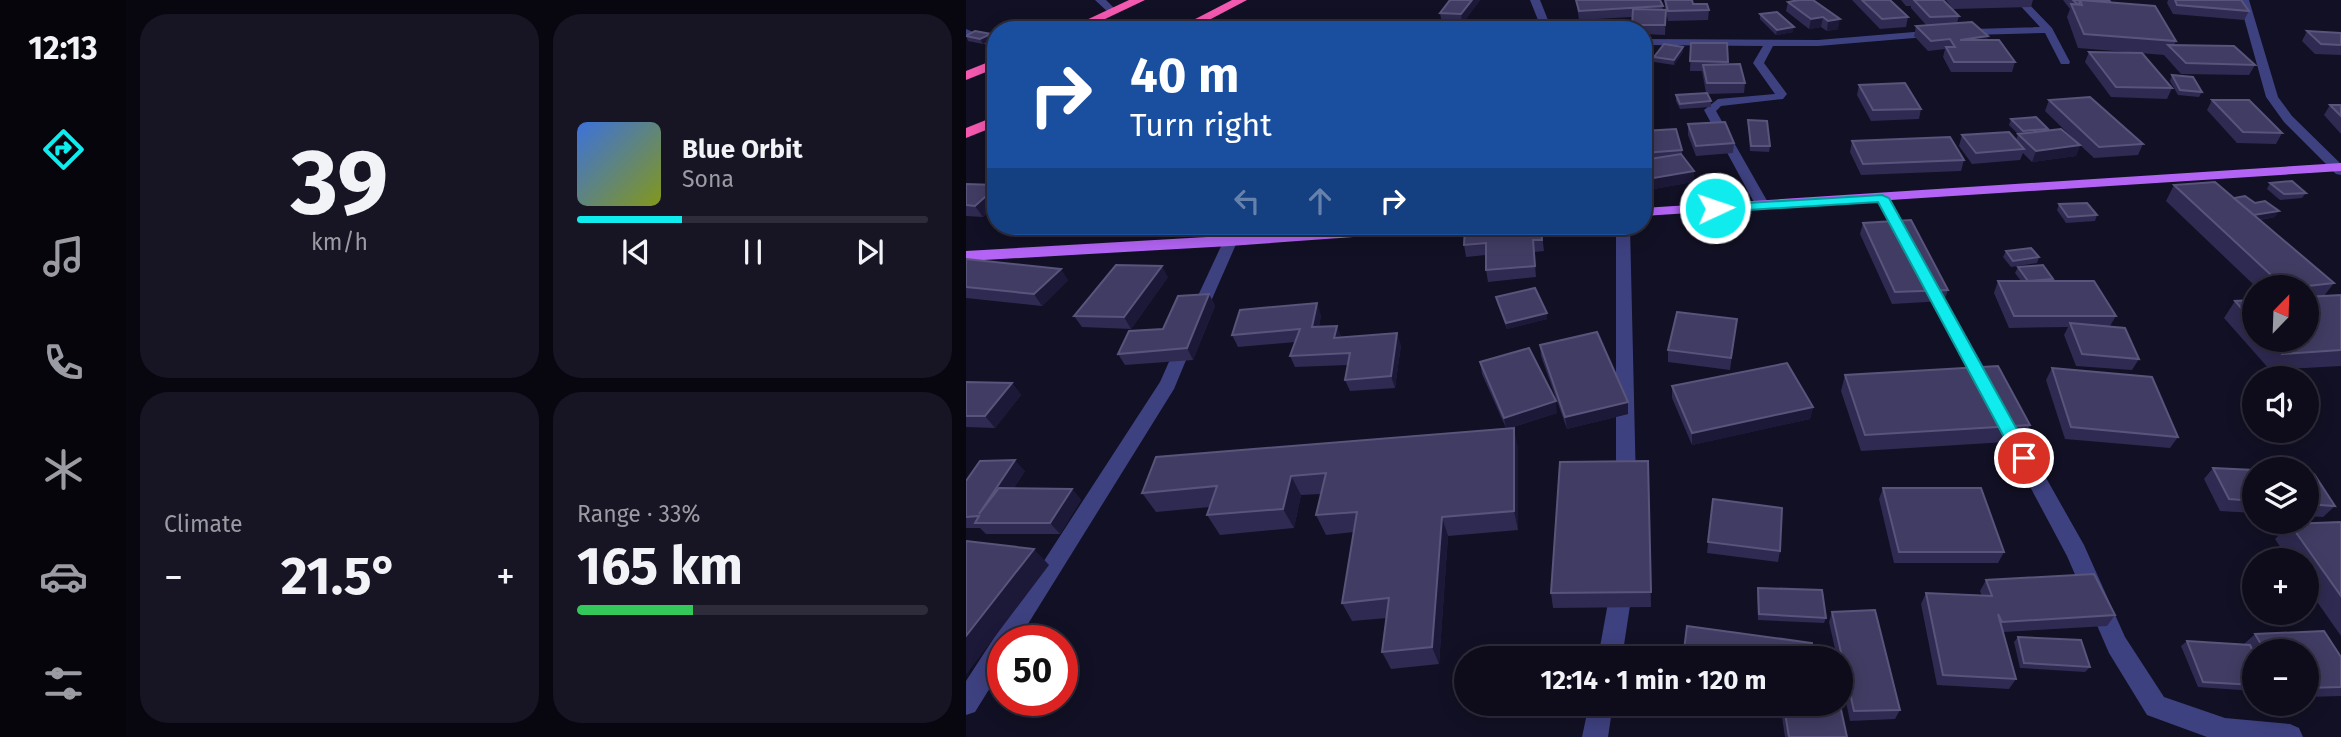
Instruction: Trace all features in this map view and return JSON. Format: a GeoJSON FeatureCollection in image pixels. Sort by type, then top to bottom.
{"type":"FeatureCollection","features":[{"type":"Feature","properties":{"kind":"highway"},"geometry":{"type":"LineString","coordinates":[[1092,21],[1139,0]]}},
{"type":"Feature","properties":{"kind":"highway"},"geometry":{"type":"LineString","coordinates":[[1198,21],[1241,0]]}},
{"type":"Feature","properties":{"kind":"highway"},"geometry":{"type":"LineString","coordinates":[[966,76],[987,67]]}},
{"type":"Feature","properties":{"kind":"highway"},"geometry":{"type":"LineString","coordinates":[[966,134],[987,124]]}},
{"type":"Feature","properties":{"kind":"main road"},"geometry":{"type":"LineString","coordinates":[[1652,212],[2339,168]]}},
{"type":"Feature","properties":{"kind":"main road"},"geometry":{"type":"LineString","coordinates":[[966,256],[1327,235]]}},
{"type":"Feature","properties":{"kind":"street"},"geometry":{"type":"LineString","coordinates":[[1100,0],[1112,12]]}},
{"type":"Feature","properties":{"kind":"street"},"geometry":{"type":"LineString","coordinates":[[1535,0],[1543,21]]}},
{"type":"Feature","properties":{"kind":"street"},"geometry":{"type":"LineString","coordinates":[[2020,0],[2048,30],[2066,62]]}},
{"type":"Feature","properties":{"kind":"street"},"geometry":{"type":"LineString","coordinates":[[2244,0],[2272,97],[2288,119],[2339,168]]}},
{"type":"Feature","properties":{"kind":"street"},"geometry":{"type":"LineString","coordinates":[[1652,42],[1818,43],[1938,33],[2048,30]]}},
{"type":"Feature","properties":{"kind":"street"},"geometry":{"type":"LineString","coordinates":[[966,32],[987,42]]}},
{"type":"Feature","properties":{"kind":"street"},"geometry":{"type":"LineString","coordinates":[[1763,206],[1710,110],[1718,103],[1779,97],[1782,94],[1758,63],[1770,43]]}},
{"type":"Feature","properties":{"kind":"street"},"geometry":{"type":"LineString","coordinates":[[1882,198],[2076,552],[2117,645],[2156,706],[2225,731],[2290,737]]}},
{"type":"Feature","properties":{"kind":"street"},"geometry":{"type":"LineString","coordinates":[[1623,235],[1626,498]]}},
{"type":"Feature","properties":{"kind":"street"},"geometry":{"type":"LineString","coordinates":[[1015,625],[1168,384],[1230,242]]}},
{"type":"Feature","properties":{"kind":"street"},"geometry":{"type":"LineString","coordinates":[[1612,646],[1621,604],[1623,565]]}},
{"type":"Feature","properties":{"kind":"street"},"geometry":{"type":"LineString","coordinates":[[966,703],[987,670]]}},
{"type":"Feature","properties":{"kind":"street"},"geometry":{"type":"LineString","coordinates":[[1595,737],[1599,716]]}},
{"type":"Feature","properties":{"kind":"building"},"geometry":{"type":"Polygon","coordinates":[[[1450,0],[1472,0],[1461,14],[1440,13],[1450,0]]]}},
{"type":"Feature","properties":{"kind":"building"},"geometry":{"type":"Polygon","coordinates":[[[1576,0],[1660,0],[1663,6],[1579,11],[1576,0]]]}},
{"type":"Feature","properties":{"kind":"building"},"geometry":{"type":"Polygon","coordinates":[[[1665,0],[1692,0],[1693,4],[1707,4],[1709,10],[1668,11],[1665,0]]]}},
{"type":"Feature","properties":{"kind":"building"},"geometry":{"type":"Polygon","coordinates":[[[1813,0],[1840,19],[1811,19],[1788,2],[1813,0]]]}},
{"type":"Feature","properties":{"kind":"building"},"geometry":{"type":"Polygon","coordinates":[[[1862,0],[1890,0],[1908,17],[1882,19],[1862,0]]]}},
{"type":"Feature","properties":{"kind":"building"},"geometry":{"type":"Polygon","coordinates":[[[1914,0],[1943,0],[1959,16],[1930,17],[1914,0]]]}},
{"type":"Feature","properties":{"kind":"building"},"geometry":{"type":"Polygon","coordinates":[[[2080,0],[2109,0],[2111,3],[2080,0]]]}},
{"type":"Feature","properties":{"kind":"building"},"geometry":{"type":"Polygon","coordinates":[[[2080,0],[2155,6],[2176,41],[2084,34],[2071,4],[2082,5],[2080,0]]]}},
{"type":"Feature","properties":{"kind":"building"},"geometry":{"type":"Polygon","coordinates":[[[2175,0],[2241,0],[2249,11],[2177,5],[2175,0]]]}},
{"type":"Feature","properties":{"kind":"building"},"geometry":{"type":"Polygon","coordinates":[[[1633,9],[1666,10],[1665,25],[1652,25],[1652,21],[1632,21],[1633,9]]]}},
{"type":"Feature","properties":{"kind":"building"},"geometry":{"type":"Polygon","coordinates":[[[1777,12],[1794,27],[1777,30],[1760,14],[1777,12]]]}},
{"type":"Feature","properties":{"kind":"building"},"geometry":{"type":"Polygon","coordinates":[[[1972,22],[1988,36],[1960,40],[1999,40],[2015,62],[1954,62],[1946,47],[1955,47],[1950,39],[1931,41],[1916,26],[1972,22]]]}},
{"type":"Feature","properties":{"kind":"building"},"geometry":{"type":"Polygon","coordinates":[[[975,31],[987,33],[980,39],[966,36],[975,31]]]}},
{"type":"Feature","properties":{"kind":"building"},"geometry":{"type":"Polygon","coordinates":[[[2307,31],[2341,33],[2341,45],[2321,44],[2307,31]]]}},
{"type":"Feature","properties":{"kind":"building"},"geometry":{"type":"Polygon","coordinates":[[[1691,43],[1727,43],[1728,62],[1690,61],[1691,43]]]}},
{"type":"Feature","properties":{"kind":"building"},"geometry":{"type":"Polygon","coordinates":[[[1664,44],[1683,47],[1674,60],[1654,57],[1664,44]]]}},
{"type":"Feature","properties":{"kind":"building"},"geometry":{"type":"Polygon","coordinates":[[[2168,45],[2234,46],[2255,65],[2186,63],[2168,45]]]}},
{"type":"Feature","properties":{"kind":"building"},"geometry":{"type":"Polygon","coordinates":[[[2089,52],[2142,53],[2172,88],[2116,87],[2089,52]]]}},
{"type":"Feature","properties":{"kind":"building"},"geometry":{"type":"Polygon","coordinates":[[[1740,64],[1745,83],[1707,83],[1703,65],[1740,64]]]}},
{"type":"Feature","properties":{"kind":"building"},"geometry":{"type":"Polygon","coordinates":[[[2172,75],[2193,77],[2202,92],[2180,90],[2172,75]]]}},
{"type":"Feature","properties":{"kind":"building"},"geometry":{"type":"Polygon","coordinates":[[[1905,83],[1921,109],[1873,110],[1859,85],[1905,83]]]}},
{"type":"Feature","properties":{"kind":"building"},"geometry":{"type":"Polygon","coordinates":[[[1707,93],[1711,101],[1680,104],[1676,95],[1707,93]]]}},
{"type":"Feature","properties":{"kind":"building"},"geometry":{"type":"Polygon","coordinates":[[[2090,97],[2143,144],[2099,147],[2049,100],[2090,97]]]}},
{"type":"Feature","properties":{"kind":"building"},"geometry":{"type":"Polygon","coordinates":[[[2212,100],[2249,100],[2282,133],[2243,132],[2212,100]]]}},
{"type":"Feature","properties":{"kind":"building"},"geometry":{"type":"Polygon","coordinates":[[[2330,105],[2341,105],[2341,116],[2330,105]]]}},
{"type":"Feature","properties":{"kind":"building"},"geometry":{"type":"Polygon","coordinates":[[[2036,117],[2048,129],[2023,131],[2011,119],[2036,117]]]}},
{"type":"Feature","properties":{"kind":"building"},"geometry":{"type":"Polygon","coordinates":[[[1748,120],[1767,121],[1770,146],[1751,146],[1748,120]]]}},
{"type":"Feature","properties":{"kind":"building"},"geometry":{"type":"Polygon","coordinates":[[[1725,122],[1734,143],[1696,146],[1688,124],[1725,122]]]}},
{"type":"Feature","properties":{"kind":"building"},"geometry":{"type":"Polygon","coordinates":[[[1676,129],[1682,150],[1652,152],[1652,130],[1676,129]]]}},
{"type":"Feature","properties":{"kind":"building"},"geometry":{"type":"Polygon","coordinates":[[[2061,129],[2080,145],[2036,151],[2018,134],[2061,129]]]}},
{"type":"Feature","properties":{"kind":"building"},"geometry":{"type":"Polygon","coordinates":[[[2009,132],[2024,149],[1976,153],[1962,135],[2009,132]]]}},
{"type":"Feature","properties":{"kind":"building"},"geometry":{"type":"Polygon","coordinates":[[[1950,137],[1964,160],[1863,164],[1852,141],[1950,137]]]}},
{"type":"Feature","properties":{"kind":"building"},"geometry":{"type":"Polygon","coordinates":[[[1681,154],[1694,171],[1652,178],[1652,159],[1681,154]]]}},
{"type":"Feature","properties":{"kind":"building"},"geometry":{"type":"Polygon","coordinates":[[[2292,181],[2306,193],[2284,194],[2270,183],[2292,181]]]}},
{"type":"Feature","properties":{"kind":"building"},"geometry":{"type":"Polygon","coordinates":[[[2215,182],[2334,283],[2319,285],[2319,275],[2271,275],[2174,185],[2215,182]]]}},
{"type":"Feature","properties":{"kind":"building"},"geometry":{"type":"Polygon","coordinates":[[[966,184],[987,185],[987,195],[975,206],[966,205],[966,184]]]}},
{"type":"Feature","properties":{"kind":"building"},"geometry":{"type":"Polygon","coordinates":[[[2245,196],[2255,203],[2265,201],[2279,211],[2254,215],[2234,198],[2245,196]]]}},
{"type":"Feature","properties":{"kind":"building"},"geometry":{"type":"Polygon","coordinates":[[[2087,203],[2097,215],[2068,217],[2059,204],[2087,203]]]}},
{"type":"Feature","properties":{"kind":"building"},"geometry":{"type":"Polygon","coordinates":[[[1911,220],[1948,290],[1895,292],[1863,223],[1911,220]]]}},
{"type":"Feature","properties":{"kind":"building"},"geometry":{"type":"Polygon","coordinates":[[[1465,235],[1542,235],[1542,240],[1533,240],[1535,266],[1486,270],[1486,243],[1464,245],[1465,235]]]}},
{"type":"Feature","properties":{"kind":"building"},"geometry":{"type":"Polygon","coordinates":[[[2031,248],[2039,257],[2013,261],[2006,251],[2031,248]]]}},
{"type":"Feature","properties":{"kind":"building"},"geometry":{"type":"Polygon","coordinates":[[[966,259],[1061,269],[1034,294],[966,287],[966,259]]]}},
{"type":"Feature","properties":{"kind":"building"},"geometry":{"type":"Polygon","coordinates":[[[1116,265],[1162,266],[1124,317],[1074,316],[1116,265]]]}},
{"type":"Feature","properties":{"kind":"building"},"geometry":{"type":"Polygon","coordinates":[[[2043,265],[2053,279],[2028,281],[2018,267],[2043,265]]]}},
{"type":"Feature","properties":{"kind":"building"},"geometry":{"type":"Polygon","coordinates":[[[1998,281],[2094,281],[2116,316],[2014,316],[1998,281]]]}},
{"type":"Feature","properties":{"kind":"building"},"geometry":{"type":"Polygon","coordinates":[[[1535,288],[1547,313],[1506,323],[1496,297],[1535,288]]]}},
{"type":"Feature","properties":{"kind":"building"},"geometry":{"type":"Polygon","coordinates":[[[1209,294],[1187,348],[1118,354],[1129,331],[1163,329],[1178,296],[1209,294]]]}},
{"type":"Feature","properties":{"kind":"building"},"geometry":{"type":"Polygon","coordinates":[[[2341,295],[2341,350],[2319,351],[2319,296],[2341,295]]]}},
{"type":"Feature","properties":{"kind":"building"},"geometry":{"type":"Polygon","coordinates":[[[1317,303],[1312,327],[1337,326],[1334,338],[1397,333],[1391,376],[1345,380],[1350,353],[1290,356],[1300,329],[1232,335],[1240,310],[1317,303]]]}},
{"type":"Feature","properties":{"kind":"building"},"geometry":{"type":"Polygon","coordinates":[[[1677,312],[1737,319],[1731,358],[1668,350],[1677,312]]]}},
{"type":"Feature","properties":{"kind":"building"},"geometry":{"type":"Polygon","coordinates":[[[2070,323],[2125,328],[2139,359],[2082,354],[2070,323]]]}},
{"type":"Feature","properties":{"kind":"building"},"geometry":{"type":"Polygon","coordinates":[[[1597,332],[1628,402],[1565,417],[1540,345],[1597,332]]]}},
{"type":"Feature","properties":{"kind":"building"},"geometry":{"type":"Polygon","coordinates":[[[1529,348],[1556,401],[1504,418],[1480,362],[1529,348]]]}},
{"type":"Feature","properties":{"kind":"building"},"geometry":{"type":"Polygon","coordinates":[[[2280,352],[2312,352],[2282,354],[2280,352]]]}},
{"type":"Feature","properties":{"kind":"building"},"geometry":{"type":"Polygon","coordinates":[[[1787,363],[1813,407],[1692,433],[1672,386],[1787,363]]]}},
{"type":"Feature","properties":{"kind":"building"},"geometry":{"type":"Polygon","coordinates":[[[1998,366],[2030,425],[1865,435],[1845,375],[1998,366]]]}},
{"type":"Feature","properties":{"kind":"building"},"geometry":{"type":"Polygon","coordinates":[[[2052,368],[2152,377],[2178,437],[2071,427],[2052,368]]]}},
{"type":"Feature","properties":{"kind":"building"},"geometry":{"type":"Polygon","coordinates":[[[966,382],[1012,383],[985,416],[966,416],[966,382]]]}},
{"type":"Feature","properties":{"kind":"building"},"geometry":{"type":"Polygon","coordinates":[[[1514,428],[1514,511],[1442,517],[1432,647],[1382,652],[1389,598],[1342,603],[1357,512],[1316,515],[1326,473],[1291,476],[1283,509],[1207,515],[1217,486],[1142,493],[1156,457],[1514,428]]]}},
{"type":"Feature","properties":{"kind":"building"},"geometry":{"type":"Polygon","coordinates":[[[1015,460],[979,514],[999,488],[1072,489],[1050,523],[975,523],[979,516],[966,517],[966,481],[980,461],[1015,460]]]}},
{"type":"Feature","properties":{"kind":"building"},"geometry":{"type":"Polygon","coordinates":[[[1648,461],[1651,592],[1551,593],[1560,462],[1648,461]]]}},
{"type":"Feature","properties":{"kind":"building"},"geometry":{"type":"Polygon","coordinates":[[[2213,468],[2242,469],[2242,500],[2229,499],[2213,468]]]}},
{"type":"Feature","properties":{"kind":"building"},"geometry":{"type":"Polygon","coordinates":[[[2319,482],[2335,506],[2319,505],[2319,482]]]}},
{"type":"Feature","properties":{"kind":"building"},"geometry":{"type":"Polygon","coordinates":[[[1883,488],[1981,488],[2004,552],[1899,552],[1883,488]]]}},
{"type":"Feature","properties":{"kind":"building"},"geometry":{"type":"Polygon","coordinates":[[[1713,499],[1782,508],[1780,551],[1708,542],[1713,499]]]}},
{"type":"Feature","properties":{"kind":"building"},"geometry":{"type":"Polygon","coordinates":[[[2341,522],[2341,596],[2319,565],[2319,548],[2307,548],[2297,534],[2319,534],[2319,523],[2341,522]]]}},
{"type":"Feature","properties":{"kind":"building"},"geometry":{"type":"Polygon","coordinates":[[[966,541],[1034,549],[966,636],[966,541]]]}},
{"type":"Feature","properties":{"kind":"building"},"geometry":{"type":"Polygon","coordinates":[[[2094,574],[2115,615],[2002,622],[1998,614],[2016,679],[1943,675],[1926,593],[1992,596],[1986,580],[2094,574]]]}},
{"type":"Feature","properties":{"kind":"building"},"geometry":{"type":"Polygon","coordinates":[[[1758,588],[1822,590],[1826,618],[1759,614],[1758,588]]]}},
{"type":"Feature","properties":{"kind":"building"},"geometry":{"type":"Polygon","coordinates":[[[1875,610],[1900,710],[1854,711],[1853,646],[1840,646],[1832,612],[1875,610]]]}},
{"type":"Feature","properties":{"kind":"building"},"geometry":{"type":"Polygon","coordinates":[[[1687,626],[1812,643],[1812,646],[1684,646],[1687,626]]]}},
{"type":"Feature","properties":{"kind":"building"},"geometry":{"type":"Polygon","coordinates":[[[2324,631],[2341,657],[2341,687],[2319,688],[2319,639],[2258,639],[2255,634],[2324,631]]]}},
{"type":"Feature","properties":{"kind":"building"},"geometry":{"type":"Polygon","coordinates":[[[2018,637],[2081,640],[2090,667],[2024,663],[2018,637]]]}},
{"type":"Feature","properties":{"kind":"building"},"geometry":{"type":"Polygon","coordinates":[[[2187,641],[2242,644],[2242,684],[2203,682],[2187,641]]]}},
{"type":"Feature","properties":{"kind":"building"},"geometry":{"type":"Polygon","coordinates":[[[1786,716],[1842,716],[1847,737],[1789,737],[1786,716]]]}},
{"type":"Feature","properties":{"kind":"route"},"geometry":{"type":"LineString","coordinates":[[1715,208],[1882,198],[2024,458]]}}]}
